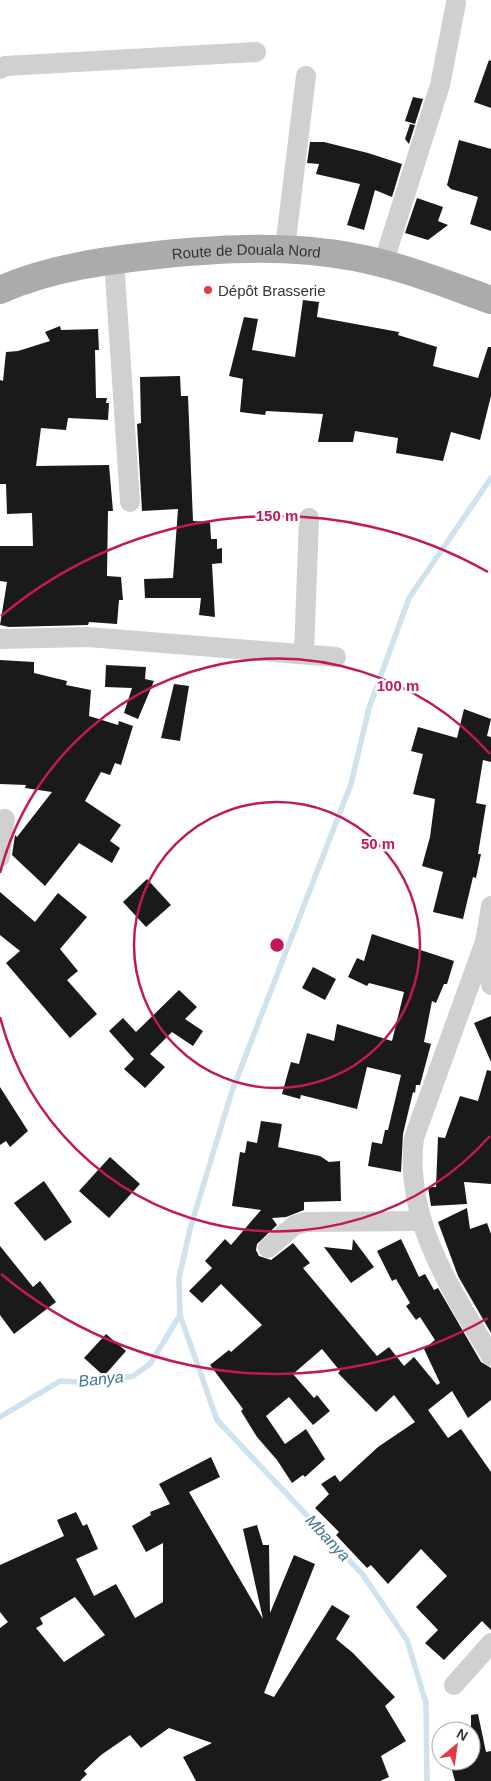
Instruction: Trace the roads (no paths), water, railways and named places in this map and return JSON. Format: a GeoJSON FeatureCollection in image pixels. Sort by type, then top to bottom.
{"type":"FeatureCollection","features":[{"type":"Feature","properties":{"kind":"main road","name":"Route de Douala Nord"},"geometry":{"type":"LineString","coordinates":[[0,290],[67,268],[114,259],[207,250],[284,248],[354,257],[384,264],[418,273],[491,300]]}},
{"type":"Feature","properties":{"kind":"street"},"geometry":{"type":"LineString","coordinates":[[384,264],[440,85],[456,3]]}},
{"type":"Feature","properties":{"kind":"street"},"geometry":{"type":"LineString","coordinates":[[0,69],[5,66],[256,52]]}},
{"type":"Feature","properties":{"kind":"street"},"geometry":{"type":"LineString","coordinates":[[284,248],[306,76]]}},
{"type":"Feature","properties":{"kind":"street"},"geometry":{"type":"LineString","coordinates":[[114,259],[130,502]]}},
{"type":"Feature","properties":{"kind":"street"},"geometry":{"type":"LineString","coordinates":[[304,653],[309,518]]}},
{"type":"Feature","properties":{"kind":"street"},"geometry":{"type":"LineString","coordinates":[[0,639],[88,637],[336,657]]}},
{"type":"Feature","properties":{"kind":"street"},"geometry":{"type":"LineString","coordinates":[[0,857],[5,819]]}},
{"type":"Feature","properties":{"kind":"street"},"geometry":{"type":"LineString","coordinates":[[491,906],[485,942],[414,1138],[411,1162],[414,1193],[430,1246],[444,1277],[491,1356]]}},
{"type":"Feature","properties":{"kind":"street"},"geometry":{"type":"LineString","coordinates":[[485,942],[491,985]]}},
{"type":"Feature","properties":{"kind":"street"},"geometry":{"type":"LineString","coordinates":[[268,1248],[295,1225],[306,1222],[422,1221]]}},
{"type":"Feature","properties":{"kind":"street"},"geometry":{"type":"LineString","coordinates":[[454,1685],[491,1643]]}},
{"type":"Feature","properties":{"kind":"waterway","name":"Mbanya"},"geometry":{"type":"LineString","coordinates":[[427,1781],[426,1703],[407,1640],[363,1575],[217,1420],[180,1315],[179,1278],[190,1229],[232,1091],[351,784],[369,708],[409,598],[491,478]]}},
{"type":"Feature","properties":{"kind":"waterway","name":"Banya"},"geometry":{"type":"LineString","coordinates":[[0,1417],[60,1381],[92,1383],[133,1376],[150,1364],[180,1315]]}},
{"type":"Feature","properties":{"kind":"place","name":"Dépôt Brasserie"},"geometry":{"type":"Point","coordinates":[208,290]}}]}
